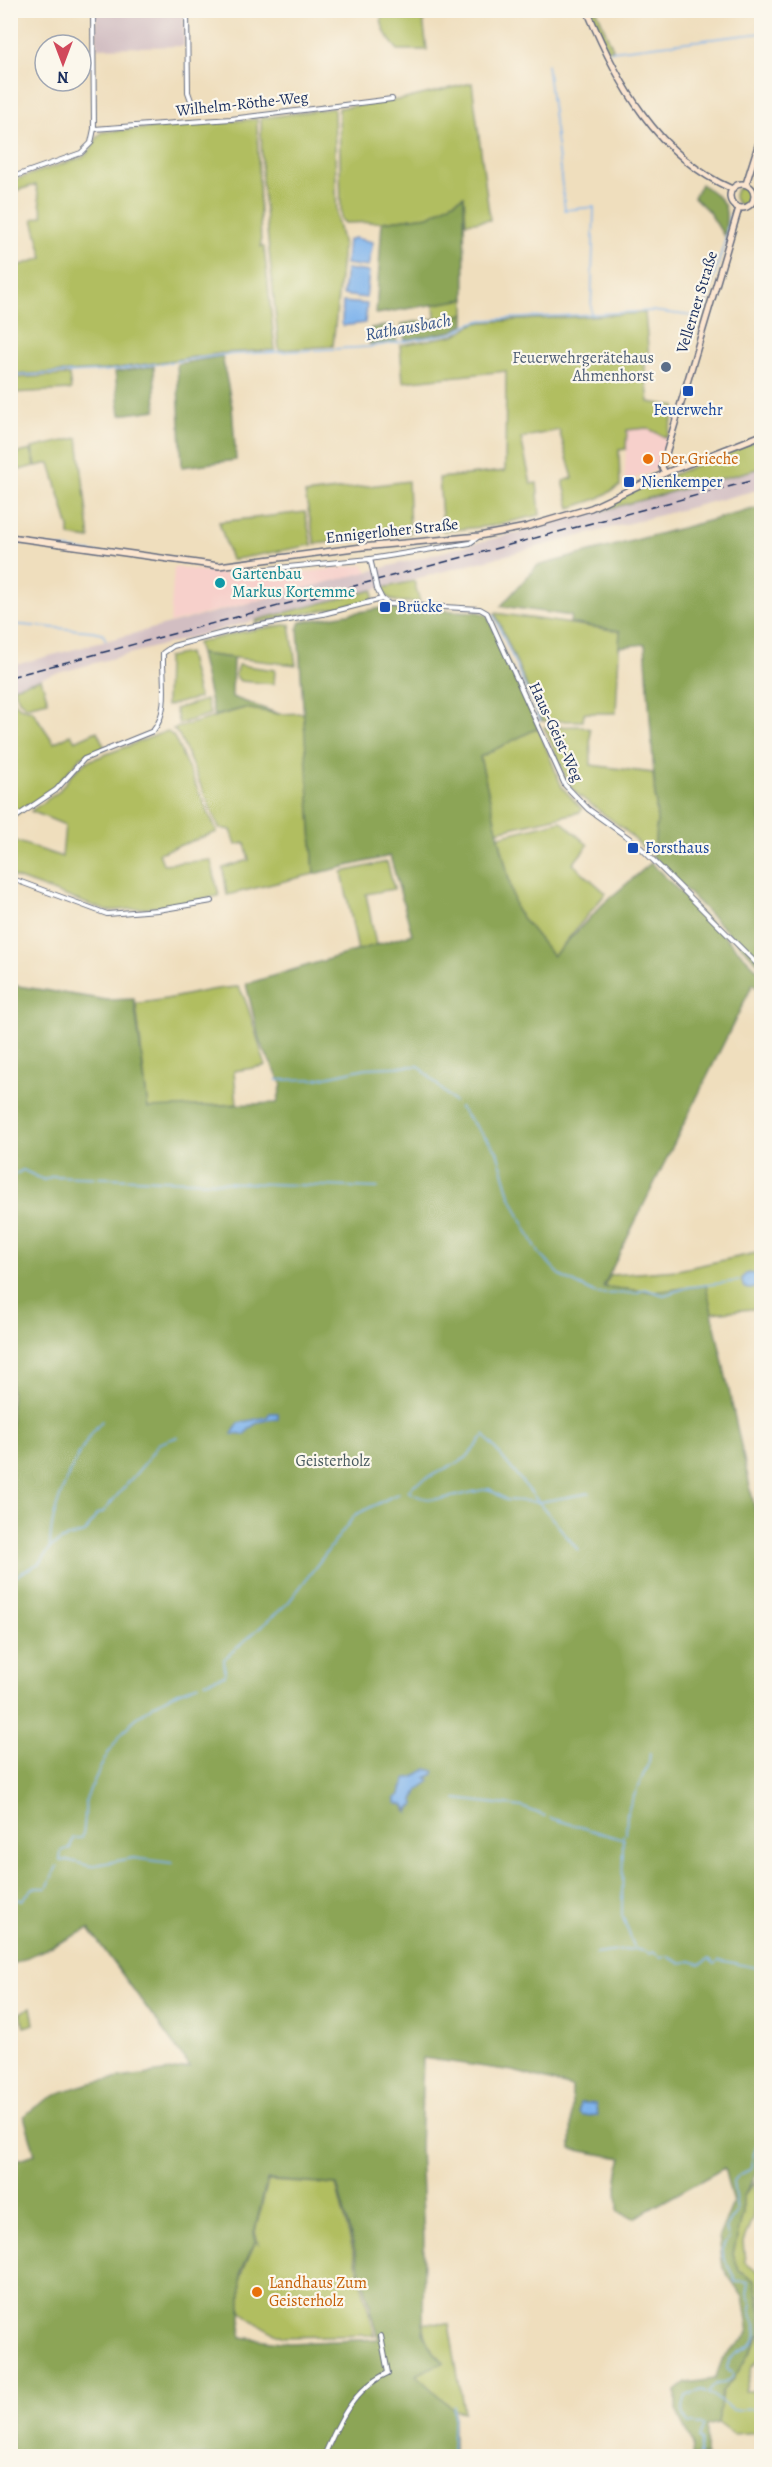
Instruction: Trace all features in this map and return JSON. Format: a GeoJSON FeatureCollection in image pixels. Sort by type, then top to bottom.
{"type":"FeatureCollection","features":[{"type":"Feature","properties":{"kind":"main road"},"geometry":{"type":"LineString","coordinates":[[587,10],[610,62],[639,111],[687,160],[732,189]]}},
{"type":"Feature","properties":{"kind":"main road"},"geometry":{"type":"LineString","coordinates":[[746,184],[762,134]]}},
{"type":"Feature","properties":{"kind":"main road"},"geometry":{"type":"LineString","coordinates":[[738,184],[746,184],[753,189],[753,201],[747,207],[739,208],[731,201],[732,189],[738,184]]}},
{"type":"Feature","properties":{"kind":"main road","name":"Vellerner Straße"},"geometry":{"type":"LineString","coordinates":[[664,473],[662,466],[739,208]]}},
{"type":"Feature","properties":{"kind":"main road","name":"Ennigerloher Straße"},"geometry":{"type":"LineString","coordinates":[[10,537],[208,566],[236,565],[362,547],[479,536],[578,513],[664,473],[762,435]]}},
{"type":"Feature","properties":{"kind":"street"},"geometry":{"type":"LineString","coordinates":[[10,178],[81,153],[91,143],[94,129],[93,10]]}},
{"type":"Feature","properties":{"kind":"street"},"geometry":{"type":"LineString","coordinates":[[187,10],[188,92],[194,109]]}},
{"type":"Feature","properties":{"kind":"street","name":"Wilhelm-Röthe-Weg"},"geometry":{"type":"LineString","coordinates":[[94,129],[241,118],[392,99]]}},
{"type":"Feature","properties":{"kind":"street"},"geometry":{"type":"LineString","coordinates":[[236,565],[246,572],[370,559],[470,543],[479,536]]}},
{"type":"Feature","properties":{"kind":"street"},"geometry":{"type":"LineString","coordinates":[[10,821],[56,790],[84,759],[153,731],[161,722],[163,710],[163,653],[173,646],[238,629],[322,614],[382,599],[377,589],[370,559]]}},
{"type":"Feature","properties":{"kind":"street","name":"Haus-Geist-Weg"},"geometry":{"type":"LineString","coordinates":[[382,599],[389,604],[480,609],[487,613],[573,796],[637,844],[762,969]]}},
{"type":"Feature","properties":{"kind":"street"},"geometry":{"type":"LineString","coordinates":[[10,878],[107,914],[158,910],[212,901]]}},
{"type":"Feature","properties":{"kind":"street"},"geometry":{"type":"LineString","coordinates":[[324,2457],[342,2414],[377,2378],[388,2373],[381,2336]]}},
{"type":"Feature","properties":{"kind":"shaded area"},"geometry":{"type":"Polygon","coordinates":[[[96,11],[184,11],[184,46],[97,48],[96,11]]]}},
{"type":"Feature","properties":{"kind":"shaded area"},"geometry":{"type":"Polygon","coordinates":[[[647,428],[667,438],[657,470],[624,483],[627,430],[647,428]]]}},
{"type":"Feature","properties":{"kind":"shaded area"},"geometry":{"type":"Polygon","coordinates":[[[761,468],[761,489],[256,620],[54,674],[11,688],[11,666],[761,468]]]}},
{"type":"Feature","properties":{"kind":"shaded area"},"geometry":{"type":"Polygon","coordinates":[[[363,565],[369,572],[170,623],[174,567],[234,575],[275,576],[363,565]]]}},
{"type":"Feature","properties":{"kind":"green space"},"geometry":{"type":"Polygon","coordinates":[[[383,10],[422,11],[427,50],[398,50],[383,27],[383,10]]]}},
{"type":"Feature","properties":{"kind":"green space"},"geometry":{"type":"Polygon","coordinates":[[[590,11],[597,11],[613,49],[607,50],[590,11]]]}},
{"type":"Feature","properties":{"kind":"green space"},"geometry":{"type":"Polygon","coordinates":[[[472,83],[490,220],[466,223],[464,196],[429,216],[382,222],[345,223],[341,219],[339,108],[405,99],[472,83]]]}},
{"type":"Feature","properties":{"kind":"green space"},"geometry":{"type":"Polygon","coordinates":[[[334,108],[337,219],[343,246],[333,346],[279,350],[262,180],[261,118],[334,108]]]}},
{"type":"Feature","properties":{"kind":"green space"},"geometry":{"type":"Polygon","coordinates":[[[257,119],[261,247],[264,247],[275,350],[222,353],[105,370],[11,375],[11,268],[43,258],[33,219],[43,216],[36,185],[11,192],[11,181],[83,157],[103,132],[257,119]]]}},
{"type":"Feature","properties":{"kind":"green space"},"geometry":{"type":"Polygon","coordinates":[[[701,184],[716,195],[724,205],[726,218],[724,236],[709,212],[694,197],[701,184]]]}},
{"type":"Feature","properties":{"kind":"green space"},"geometry":{"type":"Polygon","coordinates":[[[743,187],[749,190],[752,196],[749,202],[743,205],[737,202],[734,196],[737,190],[743,187]]]}},
{"type":"Feature","properties":{"kind":"green space"},"geometry":{"type":"Polygon","coordinates":[[[464,196],[465,299],[376,314],[382,222],[429,216],[464,196]]]}},
{"type":"Feature","properties":{"kind":"green space"},"geometry":{"type":"Polygon","coordinates":[[[465,299],[465,314],[435,319],[434,304],[465,299]]]}},
{"type":"Feature","properties":{"kind":"green space"},"geometry":{"type":"Polygon","coordinates":[[[645,313],[649,359],[644,359],[649,402],[676,406],[667,438],[647,428],[627,430],[626,449],[619,450],[620,486],[597,499],[570,508],[563,481],[573,478],[559,430],[521,438],[531,484],[537,483],[540,515],[491,526],[443,531],[439,478],[505,471],[506,371],[403,382],[400,345],[455,335],[475,323],[645,313]]]}},
{"type":"Feature","properties":{"kind":"green space"},"geometry":{"type":"Polygon","coordinates":[[[465,314],[465,324],[453,331],[405,340],[401,324],[465,314]]]}},
{"type":"Feature","properties":{"kind":"green space"},"geometry":{"type":"Polygon","coordinates":[[[393,325],[397,342],[369,344],[371,328],[393,325]]]}},
{"type":"Feature","properties":{"kind":"green space"},"geometry":{"type":"Polygon","coordinates":[[[222,356],[232,406],[236,460],[182,467],[177,364],[222,356]]]}},
{"type":"Feature","properties":{"kind":"green space"},"geometry":{"type":"Polygon","coordinates":[[[154,366],[156,410],[120,415],[115,372],[154,366]]]}},
{"type":"Feature","properties":{"kind":"green space"},"geometry":{"type":"Polygon","coordinates":[[[69,375],[71,390],[11,393],[11,378],[69,375]]]}},
{"type":"Feature","properties":{"kind":"green space"},"geometry":{"type":"Polygon","coordinates":[[[78,438],[90,539],[69,536],[69,528],[50,463],[36,466],[32,448],[78,438]]]}},
{"type":"Feature","properties":{"kind":"green space"},"geometry":{"type":"Polygon","coordinates":[[[761,439],[761,468],[601,511],[602,507],[640,488],[761,439]]]}},
{"type":"Feature","properties":{"kind":"green space"},"geometry":{"type":"Polygon","coordinates":[[[31,450],[35,466],[11,472],[11,455],[31,450]]]}},
{"type":"Feature","properties":{"kind":"green space"},"geometry":{"type":"Polygon","coordinates":[[[408,481],[410,533],[315,544],[305,494],[408,481]]]}},
{"type":"Feature","properties":{"kind":"green space"},"geometry":{"type":"Polygon","coordinates":[[[761,507],[761,966],[653,857],[657,821],[645,644],[619,647],[620,631],[570,623],[571,616],[501,606],[537,566],[761,507]]]}},
{"type":"Feature","properties":{"kind":"green space"},"geometry":{"type":"Polygon","coordinates":[[[305,512],[312,545],[231,560],[219,522],[305,512]]]}},
{"type":"Feature","properties":{"kind":"green space"},"geometry":{"type":"Polygon","coordinates":[[[414,581],[420,602],[392,600],[382,588],[414,581]]]}},
{"type":"Feature","properties":{"kind":"green space"},"geometry":{"type":"Polygon","coordinates":[[[373,590],[373,599],[370,601],[255,623],[256,620],[373,590]]]}},
{"type":"Feature","properties":{"kind":"green space","name":"Geisterholz"},"geometry":{"type":"Polygon","coordinates":[[[382,608],[479,612],[487,615],[538,728],[480,757],[516,910],[553,956],[603,904],[651,863],[761,973],[761,992],[753,984],[603,1287],[654,1292],[706,1285],[757,1519],[761,1519],[762,2166],[743,2196],[743,2213],[733,2254],[739,2271],[755,2281],[761,2311],[761,2333],[733,2380],[722,2391],[718,2423],[707,2426],[706,2456],[692,2456],[693,2444],[676,2410],[676,2391],[686,2383],[715,2379],[722,2360],[749,2333],[743,2297],[723,2268],[719,2236],[733,2203],[724,2168],[634,2218],[618,2212],[617,2178],[622,2158],[571,2149],[572,2087],[513,2071],[423,2058],[420,2149],[424,2239],[423,2333],[431,2349],[444,2362],[416,2375],[454,2410],[454,2456],[11,2456],[10,2162],[35,2154],[24,2116],[42,2102],[82,2085],[190,2067],[89,1929],[11,1965],[11,985],[107,1000],[134,999],[148,1108],[277,1103],[282,1084],[260,1043],[246,984],[412,934],[390,856],[314,874],[298,629],[301,622],[382,608]],[[432,1775],[413,1779],[404,1786],[399,1797],[399,1804],[405,1805],[409,1813],[418,1789],[427,1780],[426,1778],[432,1775]],[[267,2180],[254,2233],[256,2240],[241,2272],[241,2337],[289,2343],[379,2339],[337,2185],[267,2180]]]}},
{"type":"Feature","properties":{"kind":"green space"},"geometry":{"type":"Polygon","coordinates":[[[495,613],[620,631],[616,713],[584,713],[583,721],[542,721],[495,613]]]}},
{"type":"Feature","properties":{"kind":"green space"},"geometry":{"type":"Polygon","coordinates":[[[290,624],[296,665],[200,654],[197,643],[241,632],[290,624]]]}},
{"type":"Feature","properties":{"kind":"green space"},"geometry":{"type":"Polygon","coordinates":[[[188,653],[199,698],[166,706],[167,657],[188,653]]]}},
{"type":"Feature","properties":{"kind":"green space"},"geometry":{"type":"Polygon","coordinates":[[[200,654],[233,658],[232,697],[279,714],[245,708],[214,716],[200,654]]]}},
{"type":"Feature","properties":{"kind":"green space"},"geometry":{"type":"Polygon","coordinates":[[[238,665],[275,670],[274,684],[240,681],[235,675],[238,665]]]}},
{"type":"Feature","properties":{"kind":"green space"},"geometry":{"type":"Polygon","coordinates":[[[41,679],[48,701],[26,706],[19,700],[13,687],[41,679]]]}},
{"type":"Feature","properties":{"kind":"green space"},"geometry":{"type":"Polygon","coordinates":[[[11,699],[20,707],[32,710],[54,743],[71,734],[75,741],[97,731],[105,748],[81,757],[54,788],[11,818],[11,699]]]}},
{"type":"Feature","properties":{"kind":"green space"},"geometry":{"type":"Polygon","coordinates":[[[206,700],[210,714],[179,724],[175,709],[206,700]]]}},
{"type":"Feature","properties":{"kind":"green space"},"geometry":{"type":"Polygon","coordinates":[[[245,708],[279,714],[304,713],[314,874],[227,895],[223,868],[249,860],[245,843],[236,845],[231,830],[219,828],[179,735],[173,729],[245,708]]]}},
{"type":"Feature","properties":{"kind":"green space"},"geometry":{"type":"Polygon","coordinates":[[[582,726],[590,729],[591,765],[653,773],[657,821],[653,857],[625,830],[577,794],[568,783],[544,727],[582,726]]]}},
{"type":"Feature","properties":{"kind":"green space"},"geometry":{"type":"Polygon","coordinates":[[[538,728],[562,787],[582,809],[580,812],[497,831],[480,757],[538,728]]]}},
{"type":"Feature","properties":{"kind":"green space"},"geometry":{"type":"Polygon","coordinates":[[[167,731],[174,737],[217,832],[159,853],[163,864],[211,860],[219,896],[157,907],[107,911],[11,876],[10,839],[62,857],[65,825],[31,811],[58,792],[73,773],[86,762],[167,731]]]}},
{"type":"Feature","properties":{"kind":"green space"},"geometry":{"type":"Polygon","coordinates":[[[561,821],[588,845],[573,864],[606,893],[553,957],[516,910],[499,836],[561,821]]]}},
{"type":"Feature","properties":{"kind":"green space"},"geometry":{"type":"Polygon","coordinates":[[[387,862],[394,889],[366,894],[376,945],[358,951],[342,872],[387,862]]]}},
{"type":"Feature","properties":{"kind":"green space"},"geometry":{"type":"Polygon","coordinates":[[[238,987],[246,1001],[266,1066],[234,1071],[237,1104],[148,1109],[136,1003],[238,987]]]}},
{"type":"Feature","properties":{"kind":"green space"},"geometry":{"type":"Polygon","coordinates":[[[761,1252],[761,1308],[712,1313],[706,1286],[654,1292],[603,1287],[611,1275],[678,1270],[761,1252]]]}},
{"type":"Feature","properties":{"kind":"green space"},"geometry":{"type":"Polygon","coordinates":[[[31,2007],[34,2024],[24,2027],[20,2013],[31,2007]]]}},
{"type":"Feature","properties":{"kind":"green space"},"geometry":{"type":"Polygon","coordinates":[[[268,2181],[336,2185],[375,2335],[283,2337],[242,2312],[239,2303],[239,2285],[248,2258],[256,2241],[258,2243],[255,2232],[268,2181]]]}},
{"type":"Feature","properties":{"kind":"green space"},"geometry":{"type":"Polygon","coordinates":[[[755,2181],[753,2216],[743,2242],[745,2262],[761,2273],[761,2311],[755,2281],[739,2271],[733,2254],[743,2213],[743,2196],[755,2181]]]}},
{"type":"Feature","properties":{"kind":"green space"},"geometry":{"type":"Polygon","coordinates":[[[423,2323],[449,2324],[464,2412],[454,2410],[415,2375],[444,2362],[429,2345],[423,2323]]]}},
{"type":"Feature","properties":{"kind":"green space"},"geometry":{"type":"Polygon","coordinates":[[[761,2333],[761,2357],[752,2367],[745,2391],[761,2391],[761,2432],[733,2434],[718,2423],[722,2391],[733,2380],[761,2333]]]}},
{"type":"Feature","properties":{"kind":"water"},"geometry":{"type":"Polygon","coordinates":[[[354,238],[373,242],[368,267],[346,264],[348,240],[354,238]]]}},
{"type":"Feature","properties":{"kind":"water"},"geometry":{"type":"Polygon","coordinates":[[[346,269],[369,272],[366,298],[343,295],[346,269]]]}},
{"type":"Feature","properties":{"kind":"water"},"geometry":{"type":"Polygon","coordinates":[[[343,302],[367,304],[365,323],[342,326],[343,302]]]}},
{"type":"Feature","properties":{"kind":"water"},"geometry":{"type":"Polygon","coordinates":[[[747,1273],[753,1273],[758,1281],[756,1287],[747,1289],[742,1284],[742,1278],[747,1273]]]}},
{"type":"Feature","properties":{"kind":"water"},"geometry":{"type":"Polygon","coordinates":[[[270,1413],[278,1413],[278,1419],[259,1422],[245,1435],[232,1434],[239,1423],[267,1417],[270,1413]]]}},
{"type":"Feature","properties":{"kind":"water"},"geometry":{"type":"Polygon","coordinates":[[[427,1769],[434,1771],[434,1774],[426,1778],[430,1781],[419,1789],[414,1800],[415,1805],[410,1808],[409,1813],[405,1805],[396,1803],[396,1798],[400,1795],[407,1778],[412,1778],[427,1769]]]}},
{"type":"Feature","properties":{"kind":"water"},"geometry":{"type":"Polygon","coordinates":[[[580,2103],[595,2104],[598,2115],[582,2116],[579,2113],[580,2103]]]}},
{"type":"Feature","properties":{"kind":"waterway"},"geometry":{"type":"LineString","coordinates":[[611,51],[762,33]]}},
{"type":"Feature","properties":{"kind":"waterway"},"geometry":{"type":"LineString","coordinates":[[547,64],[565,210],[594,207],[591,314]]}},
{"type":"Feature","properties":{"kind":"waterway","name":"Rathausbach"},"geometry":{"type":"LineString","coordinates":[[10,376],[105,371],[222,355],[369,347],[454,333],[469,324],[483,320],[652,311],[702,317],[725,241],[730,215]]}},
{"type":"Feature","properties":{"kind":"waterway"},"geometry":{"type":"LineString","coordinates":[[10,541],[110,555]]}},
{"type":"Feature","properties":{"kind":"waterway"},"geometry":{"type":"LineString","coordinates":[[494,615],[540,721]]}},
{"type":"Feature","properties":{"kind":"waterway"},"geometry":{"type":"LineString","coordinates":[[10,624],[92,631],[102,633],[106,640]]}},
{"type":"Feature","properties":{"kind":"waterway"},"geometry":{"type":"LineString","coordinates":[[276,1080],[317,1079],[366,1068],[419,1066],[454,1102]]}},
{"type":"Feature","properties":{"kind":"waterway"},"geometry":{"type":"LineString","coordinates":[[459,1107],[497,1151],[510,1195],[524,1225],[539,1253],[562,1277],[597,1294],[636,1293],[645,1289],[664,1295],[689,1287],[739,1281]]}},
{"type":"Feature","properties":{"kind":"waterway"},"geometry":{"type":"LineString","coordinates":[[10,1177],[23,1170],[44,1180],[53,1176],[378,1188]]}},
{"type":"Feature","properties":{"kind":"waterway"},"geometry":{"type":"LineString","coordinates":[[756,1280],[762,1278]]}},
{"type":"Feature","properties":{"kind":"waterway"},"geometry":{"type":"LineString","coordinates":[[50,1548],[54,1516],[66,1481],[83,1447],[102,1421]]}},
{"type":"Feature","properties":{"kind":"waterway"},"geometry":{"type":"LineString","coordinates":[[484,1435],[578,1550]]}},
{"type":"Feature","properties":{"kind":"waterway"},"geometry":{"type":"LineString","coordinates":[[12,1583],[14,1577],[41,1562],[51,1547],[68,1537],[85,1533],[97,1514],[103,1512],[145,1463],[158,1444],[177,1437]]}},
{"type":"Feature","properties":{"kind":"waterway"},"geometry":{"type":"LineString","coordinates":[[483,1438],[466,1458],[415,1484],[408,1491],[427,1499],[437,1499],[489,1489],[506,1500],[539,1502],[590,1493]]}},
{"type":"Feature","properties":{"kind":"waterway"},"geometry":{"type":"LineString","coordinates":[[205,1682],[225,1675],[224,1659],[288,1603],[355,1515],[399,1493]]}},
{"type":"Feature","properties":{"kind":"waterway"},"geometry":{"type":"LineString","coordinates":[[172,1863],[133,1858],[90,1866],[67,1860],[60,1861],[61,1851],[70,1848],[73,1838],[82,1838],[85,1802],[104,1760],[126,1728],[156,1704],[175,1693],[199,1684]]}},
{"type":"Feature","properties":{"kind":"waterway"},"geometry":{"type":"LineString","coordinates":[[626,1834],[627,1812],[649,1762],[650,1753]]}},
{"type":"Feature","properties":{"kind":"waterway"},"geometry":{"type":"LineString","coordinates":[[456,1799],[522,1807],[545,1816]]}},
{"type":"Feature","properties":{"kind":"waterway"},"geometry":{"type":"LineString","coordinates":[[550,1818],[624,1840]]}},
{"type":"Feature","properties":{"kind":"waterway"},"geometry":{"type":"LineString","coordinates":[[623,1835],[622,1915],[635,1949],[643,1951]]}},
{"type":"Feature","properties":{"kind":"waterway"},"geometry":{"type":"LineString","coordinates":[[10,1902],[13,1899],[22,1900],[33,1888],[47,1888],[57,1866]]}},
{"type":"Feature","properties":{"kind":"waterway"},"geometry":{"type":"LineString","coordinates":[[595,1954],[633,1949]]}},
{"type":"Feature","properties":{"kind":"waterway"},"geometry":{"type":"LineString","coordinates":[[646,1952],[650,1954],[653,1952],[661,1958],[667,1956],[680,1963],[691,1961],[700,1964],[709,1959],[715,1964],[719,1960],[762,1969]]}},
{"type":"Feature","properties":{"kind":"waterway"},"geometry":{"type":"LineString","coordinates":[[762,2059],[757,2070],[762,2078]]}},
{"type":"Feature","properties":{"kind":"waterway"},"geometry":{"type":"LineString","coordinates":[[699,2456],[702,2440],[699,2438],[704,2425],[689,2424],[686,2421],[683,2411],[686,2396],[702,2390],[708,2393],[716,2384],[725,2383],[732,2378],[733,2373],[727,2368],[729,2362],[736,2354],[754,2342],[757,2333],[751,2313],[752,2305],[747,2294],[749,2282],[735,2282],[725,2260],[723,2249],[729,2238],[727,2226],[737,2211],[733,2182],[739,2175],[751,2169],[752,2158],[762,2128]]}},
{"type":"Feature","properties":{"kind":"waterway"},"geometry":{"type":"LineString","coordinates":[[708,2393],[733,2410],[762,2409]]}},
{"type":"Feature","properties":{"kind":"waterway"},"geometry":{"type":"LineString","coordinates":[[452,2456],[454,2406]]}},
{"type":"Feature","properties":{"kind":"railway"},"geometry":{"type":"LineString","coordinates":[[10,677],[762,478]]}},
{"type":"Feature","properties":{"kind":"place","name":"Feuerwehrgerätehaus Ahmenhorst"},"geometry":{"type":"Point","coordinates":[666,367]}},
{"type":"Feature","properties":{"kind":"place","name":"Feuerwehr"},"geometry":{"type":"Point","coordinates":[688,391]}},
{"type":"Feature","properties":{"kind":"place","name":"Der Grieche"},"geometry":{"type":"Point","coordinates":[648,459]}},
{"type":"Feature","properties":{"kind":"place","name":"Nienkemper"},"geometry":{"type":"Point","coordinates":[629,482]}},
{"type":"Feature","properties":{"kind":"place","name":"Gartenbau Markus Kortemme"},"geometry":{"type":"Point","coordinates":[220,583]}},
{"type":"Feature","properties":{"kind":"place","name":"Brücke"},"geometry":{"type":"Point","coordinates":[385,607]}},
{"type":"Feature","properties":{"kind":"place","name":"Forsthaus"},"geometry":{"type":"Point","coordinates":[633,848]}},
{"type":"Feature","properties":{"kind":"place","name":"Landhaus Zum Geisterholz"},"geometry":{"type":"Point","coordinates":[257,2292]}}]}
